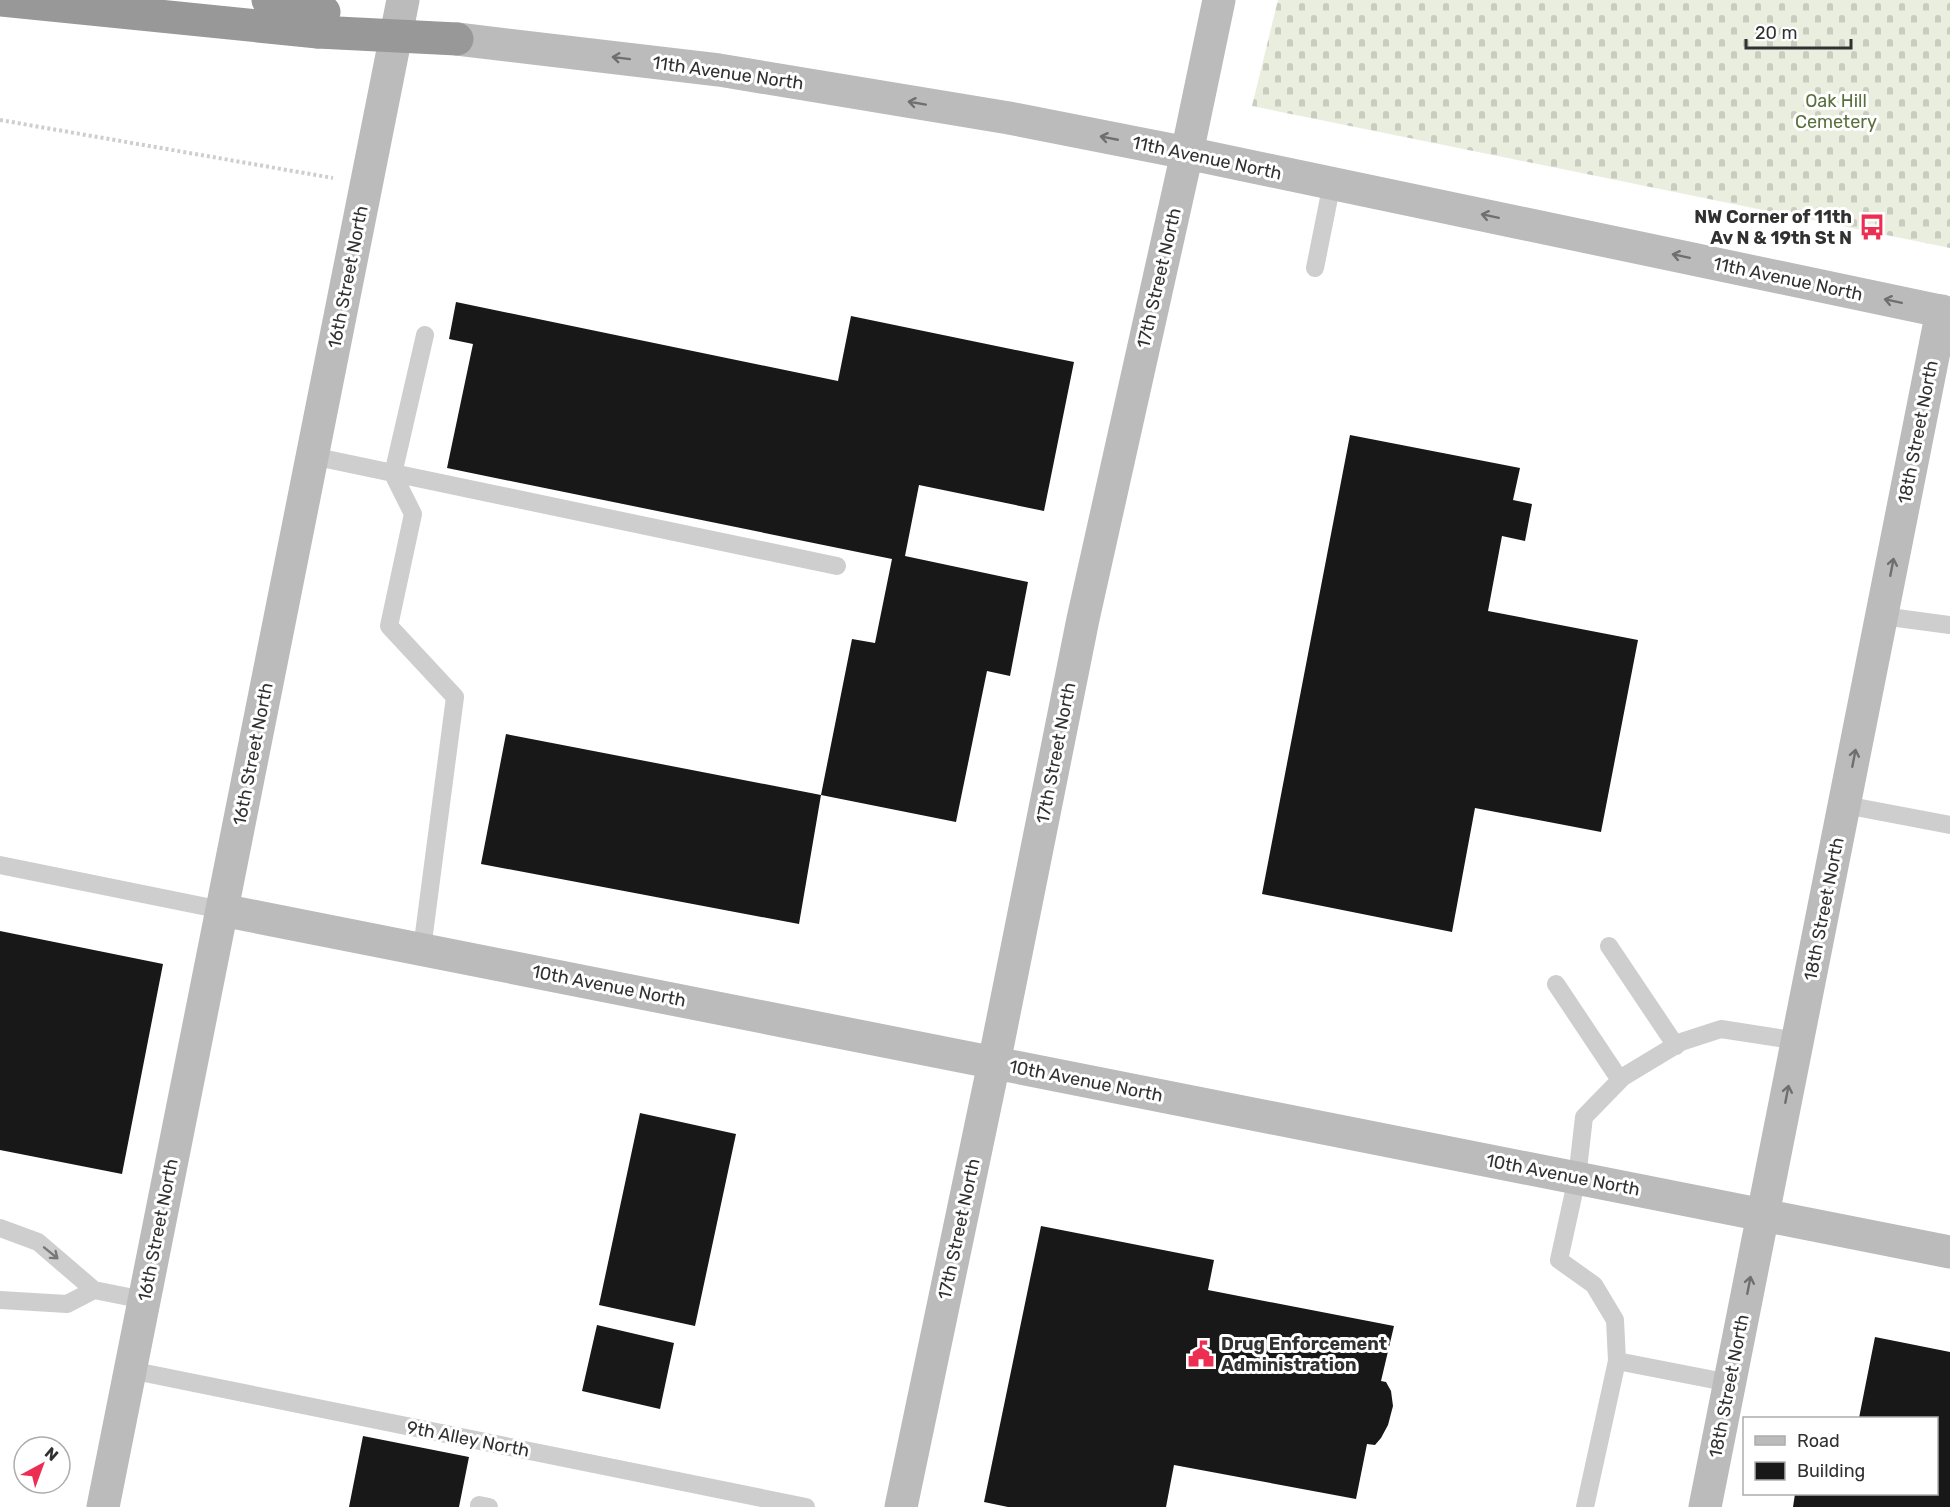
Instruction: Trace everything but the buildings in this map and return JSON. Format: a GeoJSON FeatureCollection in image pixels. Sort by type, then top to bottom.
{"type":"FeatureCollection","features":[{"type":"Feature","properties":{"kind":"highway"},"geometry":{"type":"LineString","coordinates":[[0,0],[321,22],[458,39]]}},
{"type":"Feature","properties":{"kind":"highway"},"geometry":{"type":"LineString","coordinates":[[268,0],[321,22]]}},
{"type":"Feature","properties":{"kind":"highway"},"geometry":{"type":"LineString","coordinates":[[0,18],[161,34],[321,22]]}},
{"type":"Feature","properties":{"kind":"street","name":"16th Street North"},"geometry":{"type":"LineString","coordinates":[[103,1507],[403,0]]}},
{"type":"Feature","properties":{"kind":"street","name":"17th Street North"},"geometry":{"type":"LineString","coordinates":[[901,1507],[994,1063],[1083,619],[1187,153],[1218,0]]}},
{"type":"Feature","properties":{"kind":"street","name":"11th Avenue North"},"geometry":{"type":"LineString","coordinates":[[458,39],[719,70],[1009,118],[1332,183],[1946,312]]}},
{"type":"Feature","properties":{"kind":"street","name":"18th Street North"},"geometry":{"type":"LineString","coordinates":[[1705,1507],[1882,616],[1946,312]]}},
{"type":"Feature","properties":{"kind":"street","name":"10th Avenue North"},"geometry":{"type":"LineString","coordinates":[[222,910],[1950,1252]]}},
{"type":"Feature","properties":{"kind":"lane"},"geometry":{"type":"LineString","coordinates":[[1315,268],[1332,183]]}},
{"type":"Feature","properties":{"kind":"lane"},"geometry":{"type":"LineString","coordinates":[[422,949],[455,697],[389,626],[413,514],[393,474],[425,335]]}},
{"type":"Feature","properties":{"kind":"lane"},"geometry":{"type":"LineString","coordinates":[[312,456],[837,566]]}},
{"type":"Feature","properties":{"kind":"lane"},"geometry":{"type":"LineString","coordinates":[[1882,616],[1950,625]]}},
{"type":"Feature","properties":{"kind":"lane"},"geometry":{"type":"LineString","coordinates":[[1845,805],[1950,825]]}},
{"type":"Feature","properties":{"kind":"lane"},"geometry":{"type":"LineString","coordinates":[[0,866],[222,910]]}},
{"type":"Feature","properties":{"kind":"lane"},"geometry":{"type":"LineString","coordinates":[[1609,946],[1676,1046]]}},
{"type":"Feature","properties":{"kind":"lane"},"geometry":{"type":"LineString","coordinates":[[1556,984],[1620,1080]]}},
{"type":"Feature","properties":{"kind":"lane"},"geometry":{"type":"LineString","coordinates":[[1585,1507],[1617,1361],[1615,1320],[1610,1311],[1594,1285],[1559,1260],[1577,1178],[1584,1117],[1620,1080],[1681,1042],[1721,1029],[1798,1041]]}},
{"type":"Feature","properties":{"kind":"lane"},"geometry":{"type":"LineString","coordinates":[[0,1228],[38,1242],[94,1290],[144,1300]]}},
{"type":"Feature","properties":{"kind":"lane"},"geometry":{"type":"LineString","coordinates":[[0,1300],[67,1304],[94,1290]]}},
{"type":"Feature","properties":{"kind":"lane"},"geometry":{"type":"LineString","coordinates":[[1617,1361],[1730,1383]]}},
{"type":"Feature","properties":{"kind":"lane","name":"9th Alley North"},"geometry":{"type":"LineString","coordinates":[[130,1370],[806,1507]]}},
{"type":"Feature","properties":{"kind":"lane"},"geometry":{"type":"LineString","coordinates":[[479,1507],[479,1505],[489,1507]]}},
{"type":"Feature","properties":{"kind":"path"},"geometry":{"type":"LineString","coordinates":[[0,120],[366,184]]}},
{"type":"Feature","properties":{"kind":"green space","name":"Oak Hill Cemetery"},"geometry":{"type":"Polygon","coordinates":[[[1278,0],[1950,0],[1950,248],[1252,106],[1278,0]]]}},
{"type":"Feature","properties":{"kind":"place","name":"NW Corner of 11th Av N & 19th St N"},"geometry":{"type":"Point","coordinates":[1872,227]}},
{"type":"Feature","properties":{"kind":"place","name":"Drug Enforcement Administration"},"geometry":{"type":"Point","coordinates":[1201,1354]}}]}
